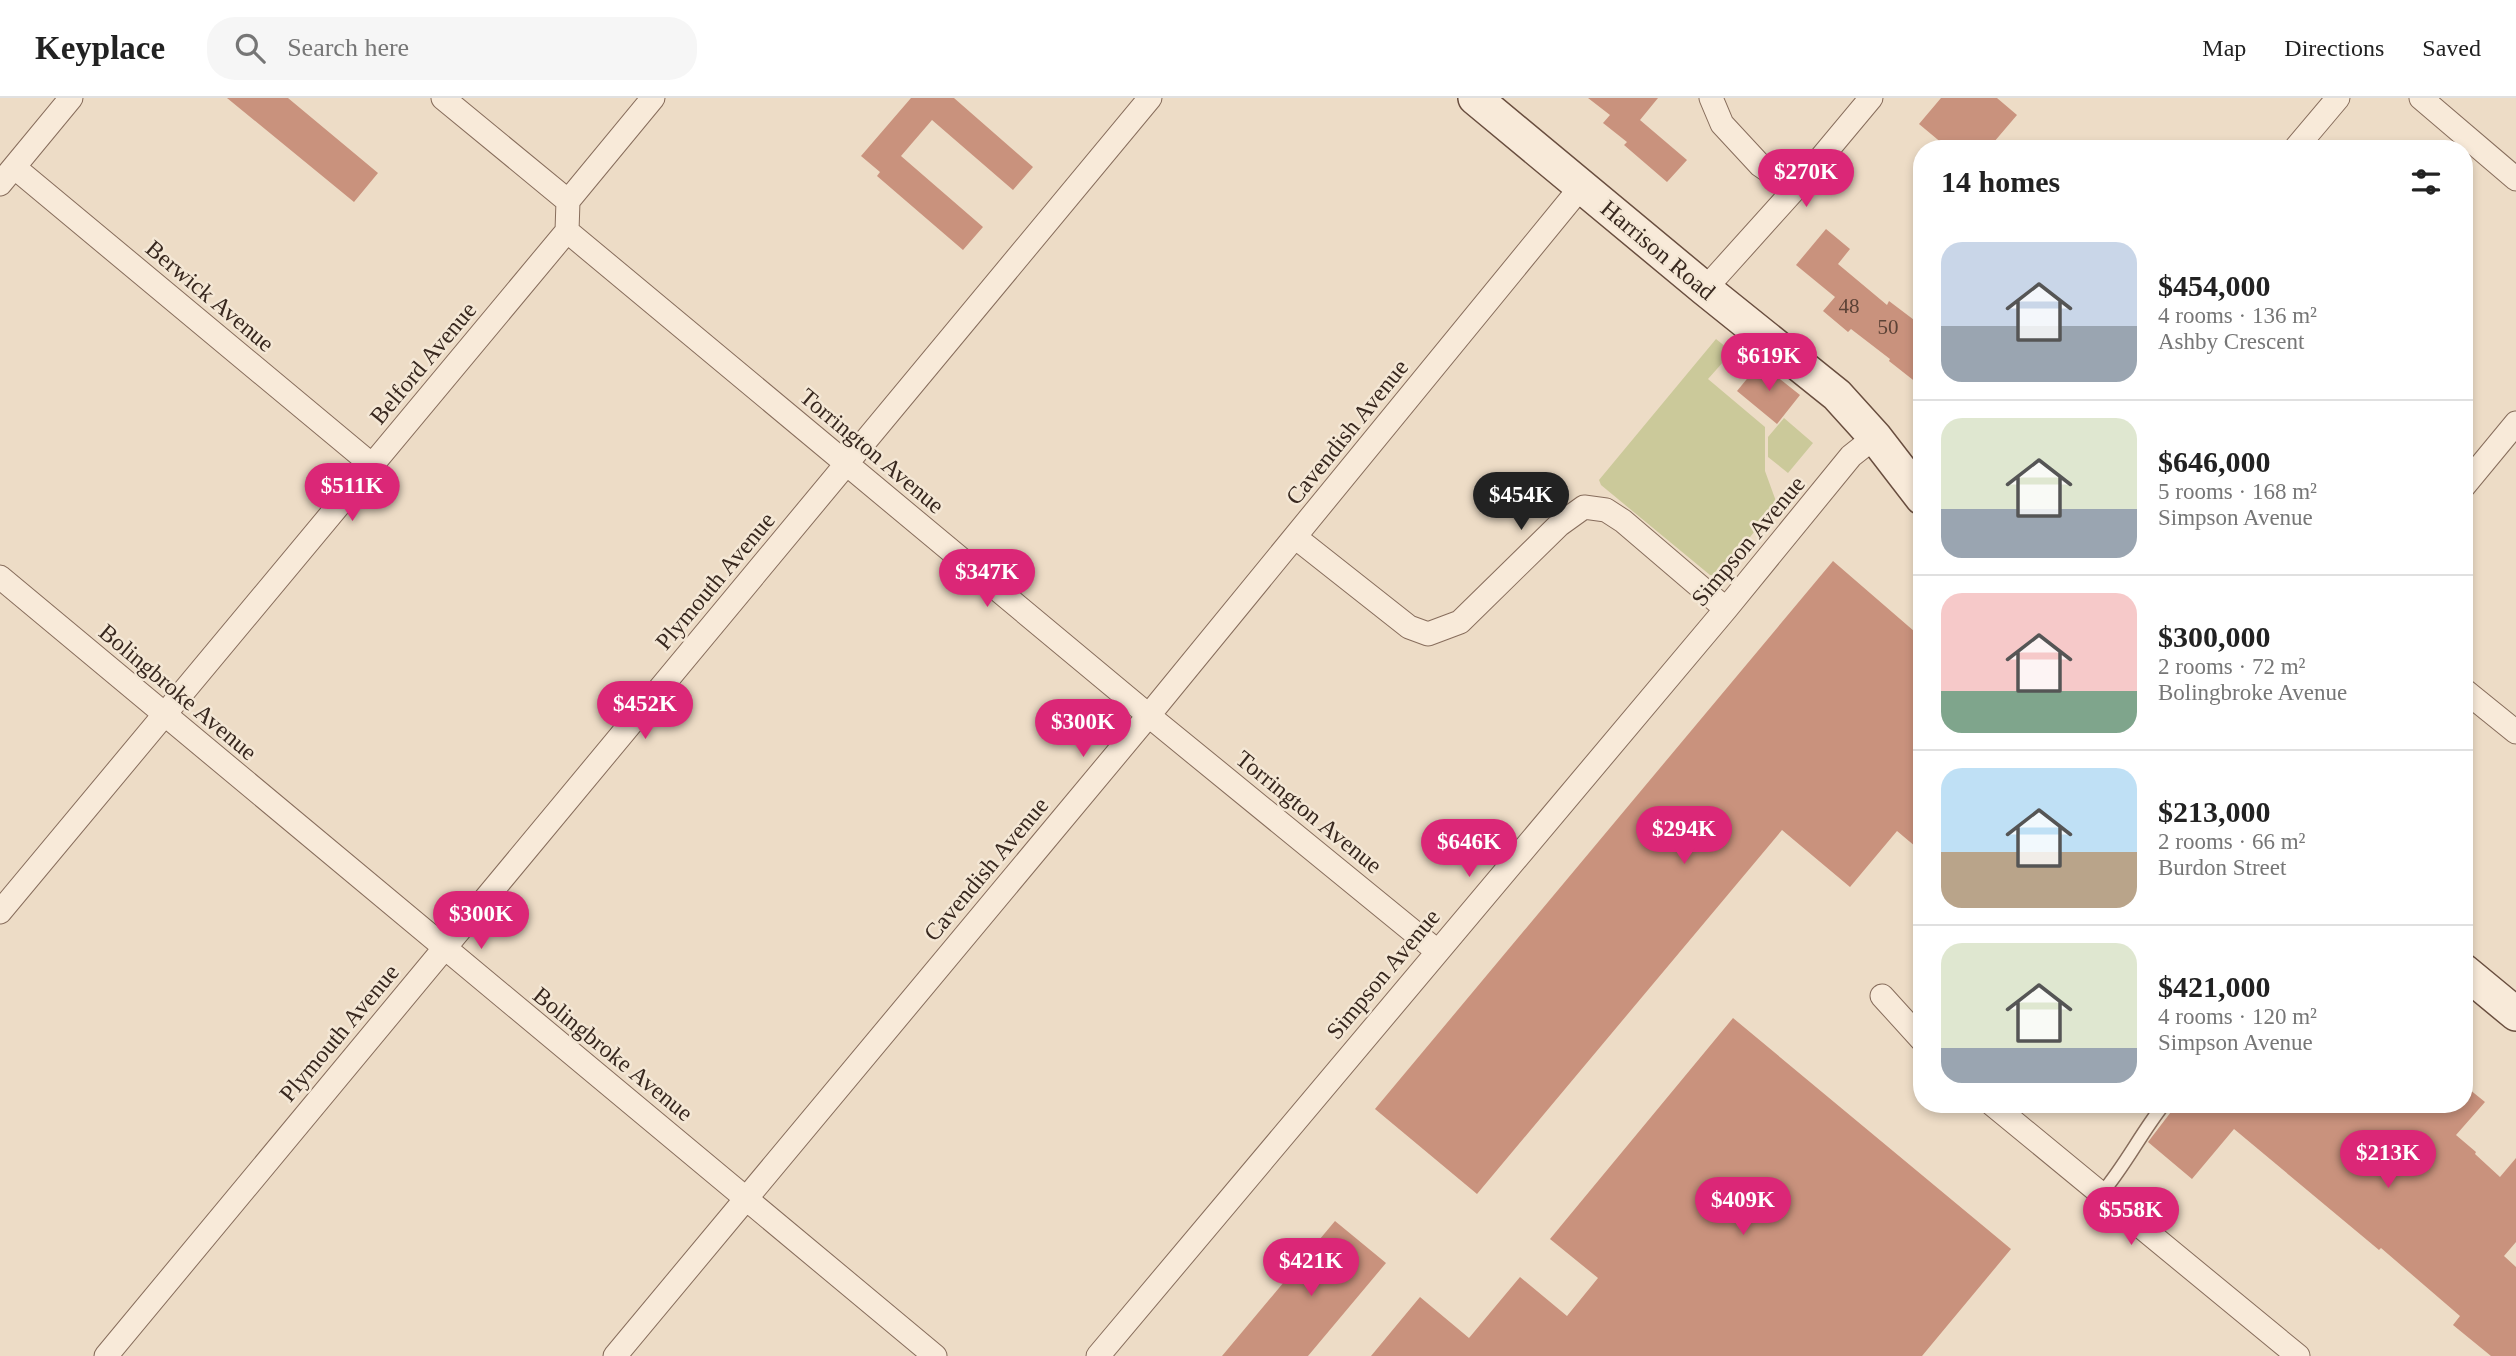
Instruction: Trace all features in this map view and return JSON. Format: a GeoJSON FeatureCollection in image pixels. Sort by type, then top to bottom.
{"type":"FeatureCollection","features":[{"type":"Feature","properties":{"kind":"street"},"geometry":{"type":"LineString","coordinates":[[7,175],[71,98]]}},
{"type":"Feature","properties":{"kind":"street"},"geometry":{"type":"LineString","coordinates":[[443,98],[568,201]]}},
{"type":"Feature","properties":{"kind":"street"},"geometry":{"type":"LineString","coordinates":[[567,231],[568,201],[653,98]]}},
{"type":"Feature","properties":{"kind":"street","name":"Plymouth Avenue"},"geometry":{"type":"LineString","coordinates":[[106,1356],[1150,98]]}},
{"type":"Feature","properties":{"kind":"street","name":"Harrison Road"},"geometry":{"type":"LineString","coordinates":[[1475,98],[1837,395],[1875,437],[1913,486]]}},
{"type":"Feature","properties":{"kind":"street"},"geometry":{"type":"LineString","coordinates":[[1711,98],[1722,124],[1760,165],[1795,189]]}},
{"type":"Feature","properties":{"kind":"street"},"geometry":{"type":"LineString","coordinates":[[1705,289],[1795,189],[1871,98]]}},
{"type":"Feature","properties":{"kind":"street"},"geometry":{"type":"LineString","coordinates":[[2303,140],[2338,98]]}},
{"type":"Feature","properties":{"kind":"street"},"geometry":{"type":"LineString","coordinates":[[2421,98],[2470,140]]}},
{"type":"Feature","properties":{"kind":"street"},"geometry":{"type":"LineString","coordinates":[[2473,142],[2516,179]]}},
{"type":"Feature","properties":{"kind":"street","name":"Berwick Avenue"},"geometry":{"type":"LineString","coordinates":[[7,175],[372,465]]}},
{"type":"Feature","properties":{"kind":"street","name":"Cavendish Avenue"},"geometry":{"type":"LineString","coordinates":[[615,1356],[1149,715],[1581,187]]}},
{"type":"Feature","properties":{"kind":"street","name":"Torrington Avenue"},"geometry":{"type":"LineString","coordinates":[[567,231],[1437,951]]}},
{"type":"Feature","properties":{"kind":"street","name":"Belford Avenue"},"geometry":{"type":"LineString","coordinates":[[0,912],[567,231]]}},
{"type":"Feature","properties":{"kind":"street"},"geometry":{"type":"LineString","coordinates":[[2473,475],[2516,423]]}},
{"type":"Feature","properties":{"kind":"street","name":"Simpson Avenue"},"geometry":{"type":"LineString","coordinates":[[1098,1356],[1726,609],[1851,456],[1875,437]]}},
{"type":"Feature","properties":{"kind":"street"},"geometry":{"type":"LineString","coordinates":[[1295,537],[1409,627],[1428,634],[1460,622],[1559,525],[1584,508],[1606,510],[1623,521],[1726,609]]}},
{"type":"Feature","properties":{"kind":"street","name":"Bolingbroke Avenue"},"geometry":{"type":"LineString","coordinates":[[0,577],[935,1356]]}},
{"type":"Feature","properties":{"kind":"street"},"geometry":{"type":"LineString","coordinates":[[2473,697],[2516,732]]}},
{"type":"Feature","properties":{"kind":"street"},"geometry":{"type":"LineString","coordinates":[[2473,978],[2516,1014]]}},
{"type":"Feature","properties":{"kind":"street"},"geometry":{"type":"LineString","coordinates":[[1882,996],[1913,1030]]}},
{"type":"Feature","properties":{"kind":"street"},"geometry":{"type":"LineString","coordinates":[[2003,1113],[2298,1356]]}},
{"type":"Feature","properties":{"kind":"lane"},"geometry":{"type":"LineString","coordinates":[[2101,1194],[2123,1166],[2145,1127],[2157,1113]]}},
{"type":"Feature","properties":{"kind":"shaded area"},"geometry":{"type":"Polygon","coordinates":[[[1716,339],[1732,352],[1708,379],[1765,427],[1765,471],[1777,504],[1719,575],[1710,575],[1601,485],[1599,480],[1716,339]]]}},
{"type":"Feature","properties":{"kind":"shaded area"},"geometry":{"type":"Polygon","coordinates":[[[1784,418],[1813,443],[1788,473],[1768,457],[1768,437],[1784,418]]]}},
{"type":"Feature","properties":{"kind":"building"},"geometry":{"type":"Polygon","coordinates":[[[227,98],[288,98],[378,173],[354,202],[227,98]]]}},
{"type":"Feature","properties":{"kind":"building"},"geometry":{"type":"Polygon","coordinates":[[[911,98],[954,98],[1033,167],[1013,190],[932,120],[901,156],[983,227],[963,250],[877,176],[880,172],[861,156],[911,98]]]}},
{"type":"Feature","properties":{"kind":"building"},"geometry":{"type":"Polygon","coordinates":[[[1588,98],[1658,98],[1640,120],[1687,160],[1667,182],[1624,145],[1627,142],[1603,123],[1610,115],[1588,98]]]}},
{"type":"Feature","properties":{"kind":"building"},"geometry":{"type":"Polygon","coordinates":[[[1941,98],[1997,98],[2017,115],[1996,140],[1938,140],[1919,124],[1941,98]]]}},
{"type":"Feature","properties":{"kind":"building"},"geometry":{"type":"Polygon","coordinates":[[[1826,229],[1850,249],[1838,264],[1887,305],[1889,301],[1913,319],[1913,380],[1851,329],[1848,332],[1823,311],[1835,297],[1796,265],[1826,229]]]}},
{"type":"Feature","properties":{"kind":"building"},"geometry":{"type":"Polygon","coordinates":[[[1760,363],[1800,395],[1777,424],[1737,391],[1760,363]]]}},
{"type":"Feature","properties":{"kind":"building"},"geometry":{"type":"Polygon","coordinates":[[[1833,561],[1913,630],[1913,844],[1897,831],[1850,887],[1782,830],[1477,1194],[1375,1109],[1833,561]]]}},
{"type":"Feature","properties":{"kind":"building"},"geometry":{"type":"Polygon","coordinates":[[[1733,1018],[2011,1249],[1922,1356],[1371,1356],[1420,1297],[1469,1338],[1520,1277],[1567,1316],[1598,1278],[1550,1239],[1733,1018]]]}},
{"type":"Feature","properties":{"kind":"building"},"geometry":{"type":"Polygon","coordinates":[[[2473,1092],[2485,1102],[2456,1135],[2500,1177],[2516,1158],[2516,1242],[2504,1256],[2516,1267],[2516,1356],[2491,1356],[2453,1325],[2460,1316],[2234,1129],[2192,1179],[2148,1142],[2170,1113],[2473,1113],[2473,1092]]]}},
{"type":"Feature","properties":{"kind":"building"},"geometry":{"type":"Polygon","coordinates":[[[1335,1221],[1386,1263],[1308,1356],[1222,1356],[1335,1221]]]}}]}
